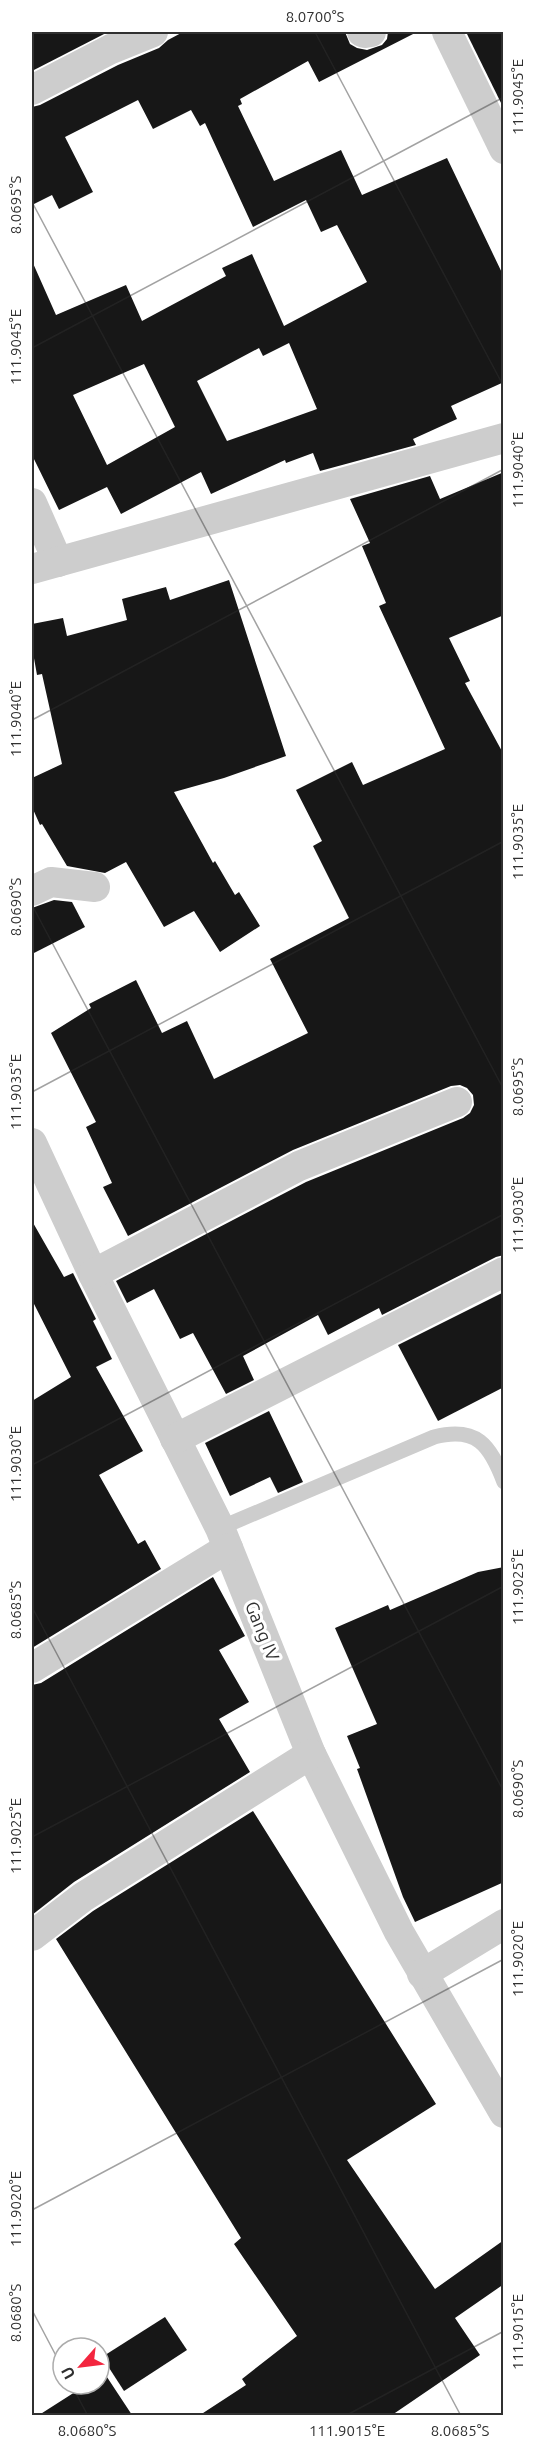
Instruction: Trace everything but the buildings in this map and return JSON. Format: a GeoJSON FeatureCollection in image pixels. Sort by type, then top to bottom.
{"type":"FeatureCollection","features":[{"type":"Feature","properties":{"kind":"street"},"geometry":{"type":"LineString","coordinates":[[32,90],[111,49],[153,32]]}},
{"type":"Feature","properties":{"kind":"street"},"geometry":{"type":"LineString","coordinates":[[362,32],[371,32]]}},
{"type":"Feature","properties":{"kind":"street"},"geometry":{"type":"LineString","coordinates":[[447,32],[504,149]]}},
{"type":"Feature","properties":{"kind":"street"},"geometry":{"type":"LineString","coordinates":[[32,503],[45,566],[504,438]]}},
{"type":"Feature","properties":{"kind":"street"},"geometry":{"type":"LineString","coordinates":[[32,891],[51,882],[95,887]]}},
{"type":"Feature","properties":{"kind":"street"},"geometry":{"type":"LineString","coordinates":[[93,1274],[299,1166],[457,1102]]}},
{"type":"Feature","properties":{"kind":"street","name":"Gang IV"},"geometry":{"type":"LineString","coordinates":[[32,1143],[93,1274],[224,1538],[311,1754],[399,1932],[504,2113]]}},
{"type":"Feature","properties":{"kind":"street"},"geometry":{"type":"LineString","coordinates":[[175,1439],[504,1272]]}},
{"type":"Feature","properties":{"kind":"street"},"geometry":{"type":"LineString","coordinates":[[32,1668],[224,1538]]}},
{"type":"Feature","properties":{"kind":"street"},"geometry":{"type":"LineString","coordinates":[[32,1936],[83,1898],[311,1754]]}},
{"type":"Feature","properties":{"kind":"street"},"geometry":{"type":"LineString","coordinates":[[422,1974],[504,1924]]}},
{"type":"Feature","properties":{"kind":"lane"},"geometry":{"type":"LineString","coordinates":[[224,1538],[434,1437],[448,1433],[461,1432],[474,1437],[487,1447],[504,1482]]}}]}
